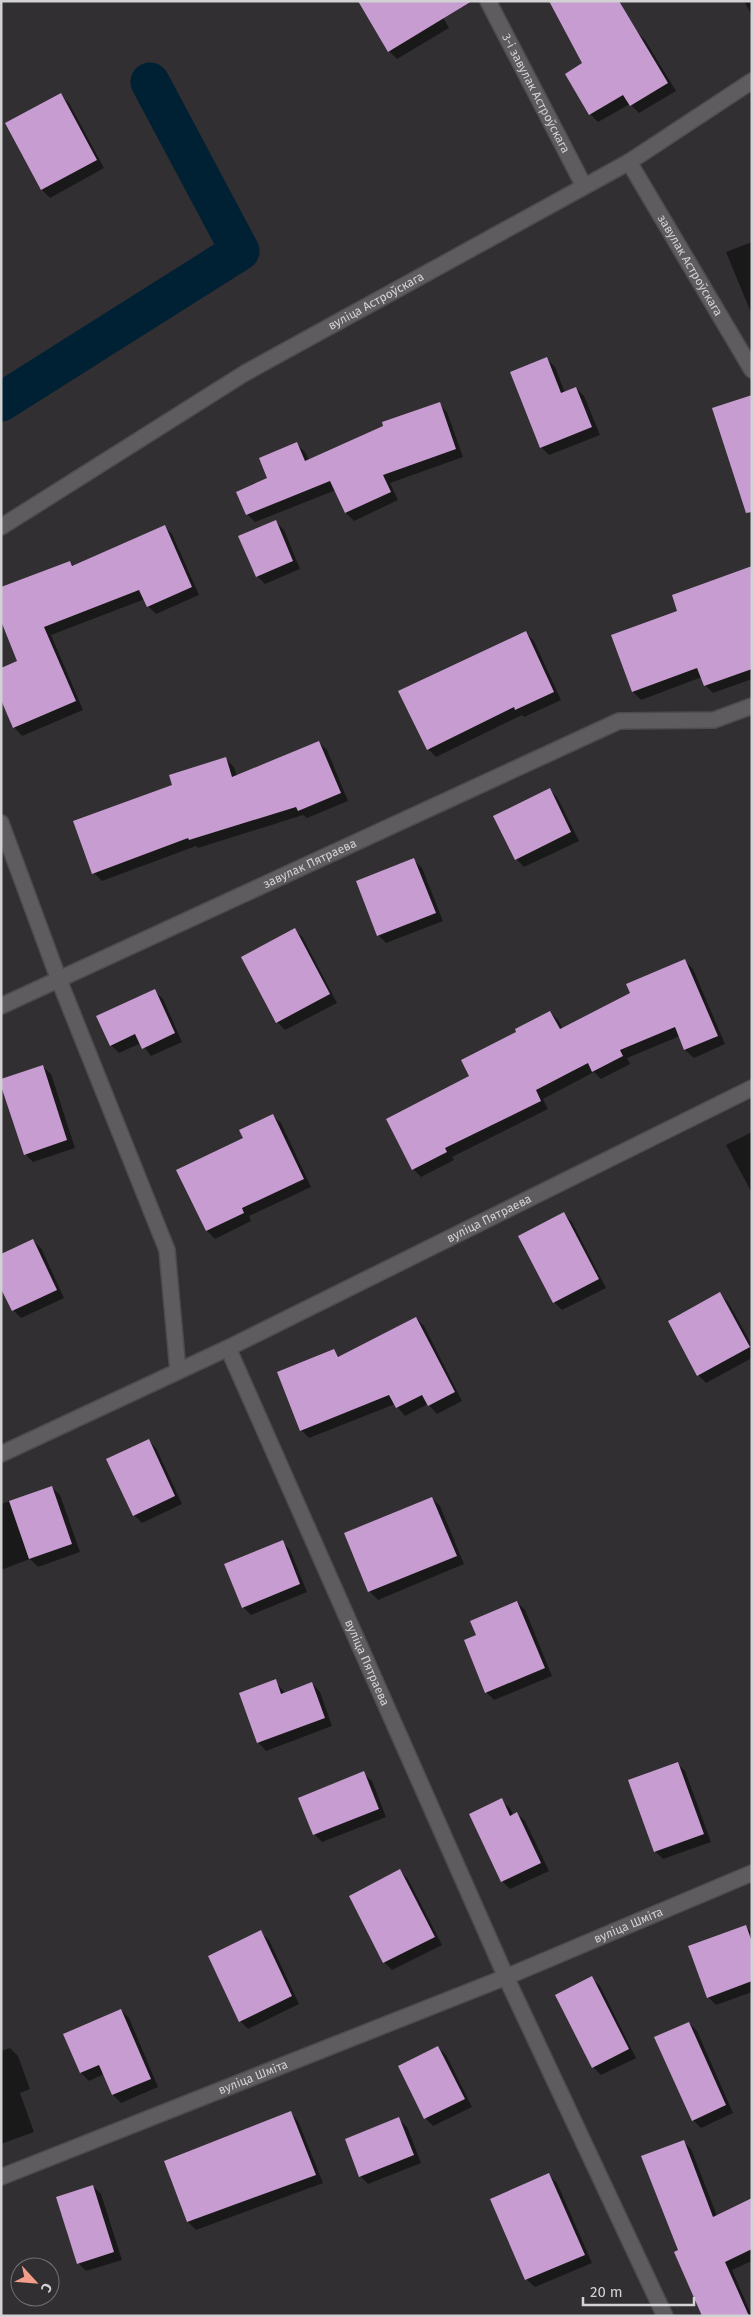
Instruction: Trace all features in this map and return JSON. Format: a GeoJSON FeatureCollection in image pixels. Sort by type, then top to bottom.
{"type":"FeatureCollection","features":[{"type":"Feature","properties":{"kind":"street","name":"3-і завулак Астроўскага"},"geometry":{"type":"LineString","coordinates":[[488,1],[584,186]]}},
{"type":"Feature","properties":{"kind":"street","name":"вуліца Астроўскага"},"geometry":{"type":"LineString","coordinates":[[1,527],[246,373],[629,162],[752,81]]}},
{"type":"Feature","properties":{"kind":"street","name":"завулак Астроўскага"},"geometry":{"type":"LineString","coordinates":[[629,162],[752,370]]}},
{"type":"Feature","properties":{"kind":"street","name":"завулак Пятраева"},"geometry":{"type":"LineString","coordinates":[[1,1006],[619,721],[714,720],[752,706]]}},
{"type":"Feature","properties":{"kind":"street"},"geometry":{"type":"LineString","coordinates":[[1,823],[59,980],[167,1250],[178,1371]]}},
{"type":"Feature","properties":{"kind":"street","name":"вуліца Пятраева"},"geometry":{"type":"LineString","coordinates":[[1,1454],[228,1348],[752,1088]]}},
{"type":"Feature","properties":{"kind":"street","name":"вуліца Пятраева"},"geometry":{"type":"LineString","coordinates":[[228,1348],[506,1977]]}},
{"type":"Feature","properties":{"kind":"street","name":"вуліца Шміта"},"geometry":{"type":"LineString","coordinates":[[1,2177],[506,1977],[752,1874]]}},
{"type":"Feature","properties":{"kind":"street"},"geometry":{"type":"LineString","coordinates":[[506,1977],[664,2316]]}},
{"type":"Feature","properties":{"kind":"building"},"geometry":{"type":"Polygon","coordinates":[[[358,1],[472,1],[388,52],[358,1]]]}},
{"type":"Feature","properties":{"kind":"building"},"geometry":{"type":"Polygon","coordinates":[[[549,1],[619,1],[668,83],[630,106],[623,95],[589,115],[565,74],[582,63],[549,1]]]}},
{"type":"Feature","properties":{"kind":"building"},"geometry":{"type":"Polygon","coordinates":[[[61,93],[97,160],[41,190],[5,123],[61,93]]]}},
{"type":"Feature","properties":{"kind":"building"},"geometry":{"type":"Polygon","coordinates":[[[547,357],[561,393],[576,387],[592,427],[540,448],[510,372],[547,357]]]}},
{"type":"Feature","properties":{"kind":"building"},"geometry":{"type":"Polygon","coordinates":[[[752,395],[752,512],[746,513],[712,408],[752,395]]]}},
{"type":"Feature","properties":{"kind":"building"},"geometry":{"type":"Polygon","coordinates":[[[440,402],[456,449],[383,475],[391,492],[345,513],[330,481],[246,515],[236,492],[267,478],[259,458],[297,442],[305,461],[383,426],[382,422],[440,402]]]}},
{"type":"Feature","properties":{"kind":"building"},"geometry":{"type":"Polygon","coordinates":[[[276,520],[293,561],[256,577],[238,536],[276,520]]]}},
{"type":"Feature","properties":{"kind":"building"},"geometry":{"type":"Polygon","coordinates":[[[165,525],[192,587],[147,607],[139,590],[44,627],[76,701],[13,728],[1,700],[1,668],[17,661],[1,621],[1,587],[70,561],[72,566],[165,525]]]}},
{"type":"Feature","properties":{"kind":"building"},"geometry":{"type":"Polygon","coordinates":[[[752,566],[752,669],[704,686],[697,668],[632,692],[611,635],[677,611],[672,595],[752,566]]]}},
{"type":"Feature","properties":{"kind":"building"},"geometry":{"type":"Polygon","coordinates":[[[526,631],[554,692],[515,710],[514,707],[427,750],[398,691],[526,631]]]}},
{"type":"Feature","properties":{"kind":"building"},"geometry":{"type":"Polygon","coordinates":[[[319,741],[341,793],[298,811],[296,807],[189,840],[188,838],[92,874],[73,821],[172,785],[169,775],[226,757],[232,777],[319,741]]]}},
{"type":"Feature","properties":{"kind":"building"},"geometry":{"type":"Polygon","coordinates":[[[550,788],[571,832],[515,860],[493,816],[550,788]]]}},
{"type":"Feature","properties":{"kind":"building"},"geometry":{"type":"Polygon","coordinates":[[[414,858],[436,913],[377,936],[356,881],[414,858]]]}},
{"type":"Feature","properties":{"kind":"building"},"geometry":{"type":"Polygon","coordinates":[[[295,928],[330,994],[276,1023],[241,957],[295,928]]]}},
{"type":"Feature","properties":{"kind":"building"},"geometry":{"type":"Polygon","coordinates":[[[685,959],[718,1036],[684,1050],[675,1027],[620,1050],[623,1056],[592,1072],[588,1063],[536,1090],[541,1101],[445,1148],[447,1152],[412,1170],[386,1119],[469,1076],[461,1060],[516,1032],[515,1029],[550,1011],[560,1029],[630,993],[626,984],[685,959]]]}},
{"type":"Feature","properties":{"kind":"building"},"geometry":{"type":"Polygon","coordinates":[[[155,989],[175,1033],[142,1049],[135,1034],[110,1046],[96,1016],[155,989]]]}},
{"type":"Feature","properties":{"kind":"building"},"geometry":{"type":"Polygon","coordinates":[[[43,1065],[67,1140],[24,1155],[1,1086],[1,1079],[43,1065]]]}},
{"type":"Feature","properties":{"kind":"building"},"geometry":{"type":"Polygon","coordinates":[[[273,1114],[304,1179],[242,1208],[244,1213],[206,1231],[176,1170],[243,1138],[239,1130],[273,1114]]]}},
{"type":"Feature","properties":{"kind":"building"},"geometry":{"type":"Polygon","coordinates":[[[564,1212],[599,1279],[553,1303],[518,1236],[564,1212]]]}},
{"type":"Feature","properties":{"kind":"building"},"geometry":{"type":"Polygon","coordinates":[[[33,1239],[57,1290],[12,1311],[1,1289],[1,1254],[33,1239]]]}},
{"type":"Feature","properties":{"kind":"building"},"geometry":{"type":"Polygon","coordinates":[[[720,1292],[750,1347],[697,1376],[668,1321],[720,1292]]]}},
{"type":"Feature","properties":{"kind":"building"},"geometry":{"type":"Polygon","coordinates":[[[416,1317],[455,1392],[428,1406],[422,1395],[396,1408],[389,1395],[300,1431],[277,1372],[334,1349],[338,1357],[416,1317]]]}},
{"type":"Feature","properties":{"kind":"building"},"geometry":{"type":"Polygon","coordinates":[[[149,1439],[175,1496],[133,1516],[106,1459],[149,1439]]]}},
{"type":"Feature","properties":{"kind":"building"},"geometry":{"type":"Polygon","coordinates":[[[52,1486],[72,1544],[29,1559],[9,1501],[52,1486]]]}},
{"type":"Feature","properties":{"kind":"building"},"geometry":{"type":"Polygon","coordinates":[[[432,1497],[457,1556],[368,1592],[344,1533],[432,1497]]]}},
{"type":"Feature","properties":{"kind":"building"},"geometry":{"type":"Polygon","coordinates":[[[283,1540],[300,1584],[242,1608],[224,1564],[283,1540]]]}},
{"type":"Feature","properties":{"kind":"building"},"geometry":{"type":"Polygon","coordinates":[[[517,1601],[545,1668],[485,1693],[464,1640],[476,1635],[470,1621],[517,1601]]]}},
{"type":"Feature","properties":{"kind":"building"},"geometry":{"type":"Polygon","coordinates":[[[276,1679],[281,1694],[312,1682],[325,1718],[257,1743],[239,1693],[276,1679]]]}},
{"type":"Feature","properties":{"kind":"building"},"geometry":{"type":"Polygon","coordinates":[[[678,1762],[704,1834],[654,1852],[628,1780],[678,1762]]]}},
{"type":"Feature","properties":{"kind":"building"},"geometry":{"type":"Polygon","coordinates":[[[364,1771],[379,1809],[313,1835],[298,1798],[364,1771]]]}},
{"type":"Feature","properties":{"kind":"building"},"geometry":{"type":"Polygon","coordinates":[[[502,1798],[510,1816],[517,1812],[541,1863],[501,1882],[469,1814],[502,1798]]]}},
{"type":"Feature","properties":{"kind":"building"},"geometry":{"type":"Polygon","coordinates":[[[400,1869],[435,1937],[383,1963],[349,1896],[400,1869]]]}},
{"type":"Feature","properties":{"kind":"building"},"geometry":{"type":"Polygon","coordinates":[[[746,1925],[752,1942],[752,1981],[707,1998],[688,1946],[746,1925]]]}},
{"type":"Feature","properties":{"kind":"building"},"geometry":{"type":"Polygon","coordinates":[[[261,1930],[292,1996],[239,2022],[208,1956],[261,1930]]]}},
{"type":"Feature","properties":{"kind":"building"},"geometry":{"type":"Polygon","coordinates":[[[592,1976],[629,2049],[592,2068],[555,1995],[592,1976]]]}},
{"type":"Feature","properties":{"kind":"building"},"geometry":{"type":"Polygon","coordinates":[[[121,2009],[151,2079],[112,2095],[99,2065],[80,2073],[63,2034],[121,2009]]]}},
{"type":"Feature","properties":{"kind":"building"},"geometry":{"type":"Polygon","coordinates":[[[689,2022],[726,2105],[692,2121],[654,2037],[689,2022]]]}},
{"type":"Feature","properties":{"kind":"building"},"geometry":{"type":"Polygon","coordinates":[[[438,2046],[465,2099],[424,2119],[398,2066],[438,2046]]]}},
{"type":"Feature","properties":{"kind":"building"},"geometry":{"type":"Polygon","coordinates":[[[291,2111],[316,2175],[187,2222],[164,2161],[291,2111]]]}},
{"type":"Feature","properties":{"kind":"building"},"geometry":{"type":"Polygon","coordinates":[[[399,2117],[414,2155],[359,2177],[345,2139],[399,2117]]]}},
{"type":"Feature","properties":{"kind":"building"},"geometry":{"type":"Polygon","coordinates":[[[684,2140],[713,2217],[752,2198],[752,2249],[725,2262],[749,2316],[702,2316],[674,2252],[678,2250],[641,2156],[684,2140]]]}},
{"type":"Feature","properties":{"kind":"building"},"geometry":{"type":"Polygon","coordinates":[[[549,2173],[585,2255],[525,2280],[490,2199],[549,2173]]]}},
{"type":"Feature","properties":{"kind":"building"},"geometry":{"type":"Polygon","coordinates":[[[93,2185],[114,2252],[77,2264],[56,2197],[93,2185]]]}},
{"type":"Feature","properties":{"kind":"waterway"},"geometry":{"type":"LineString","coordinates":[[1,402],[240,251],[150,82]]}}]}
